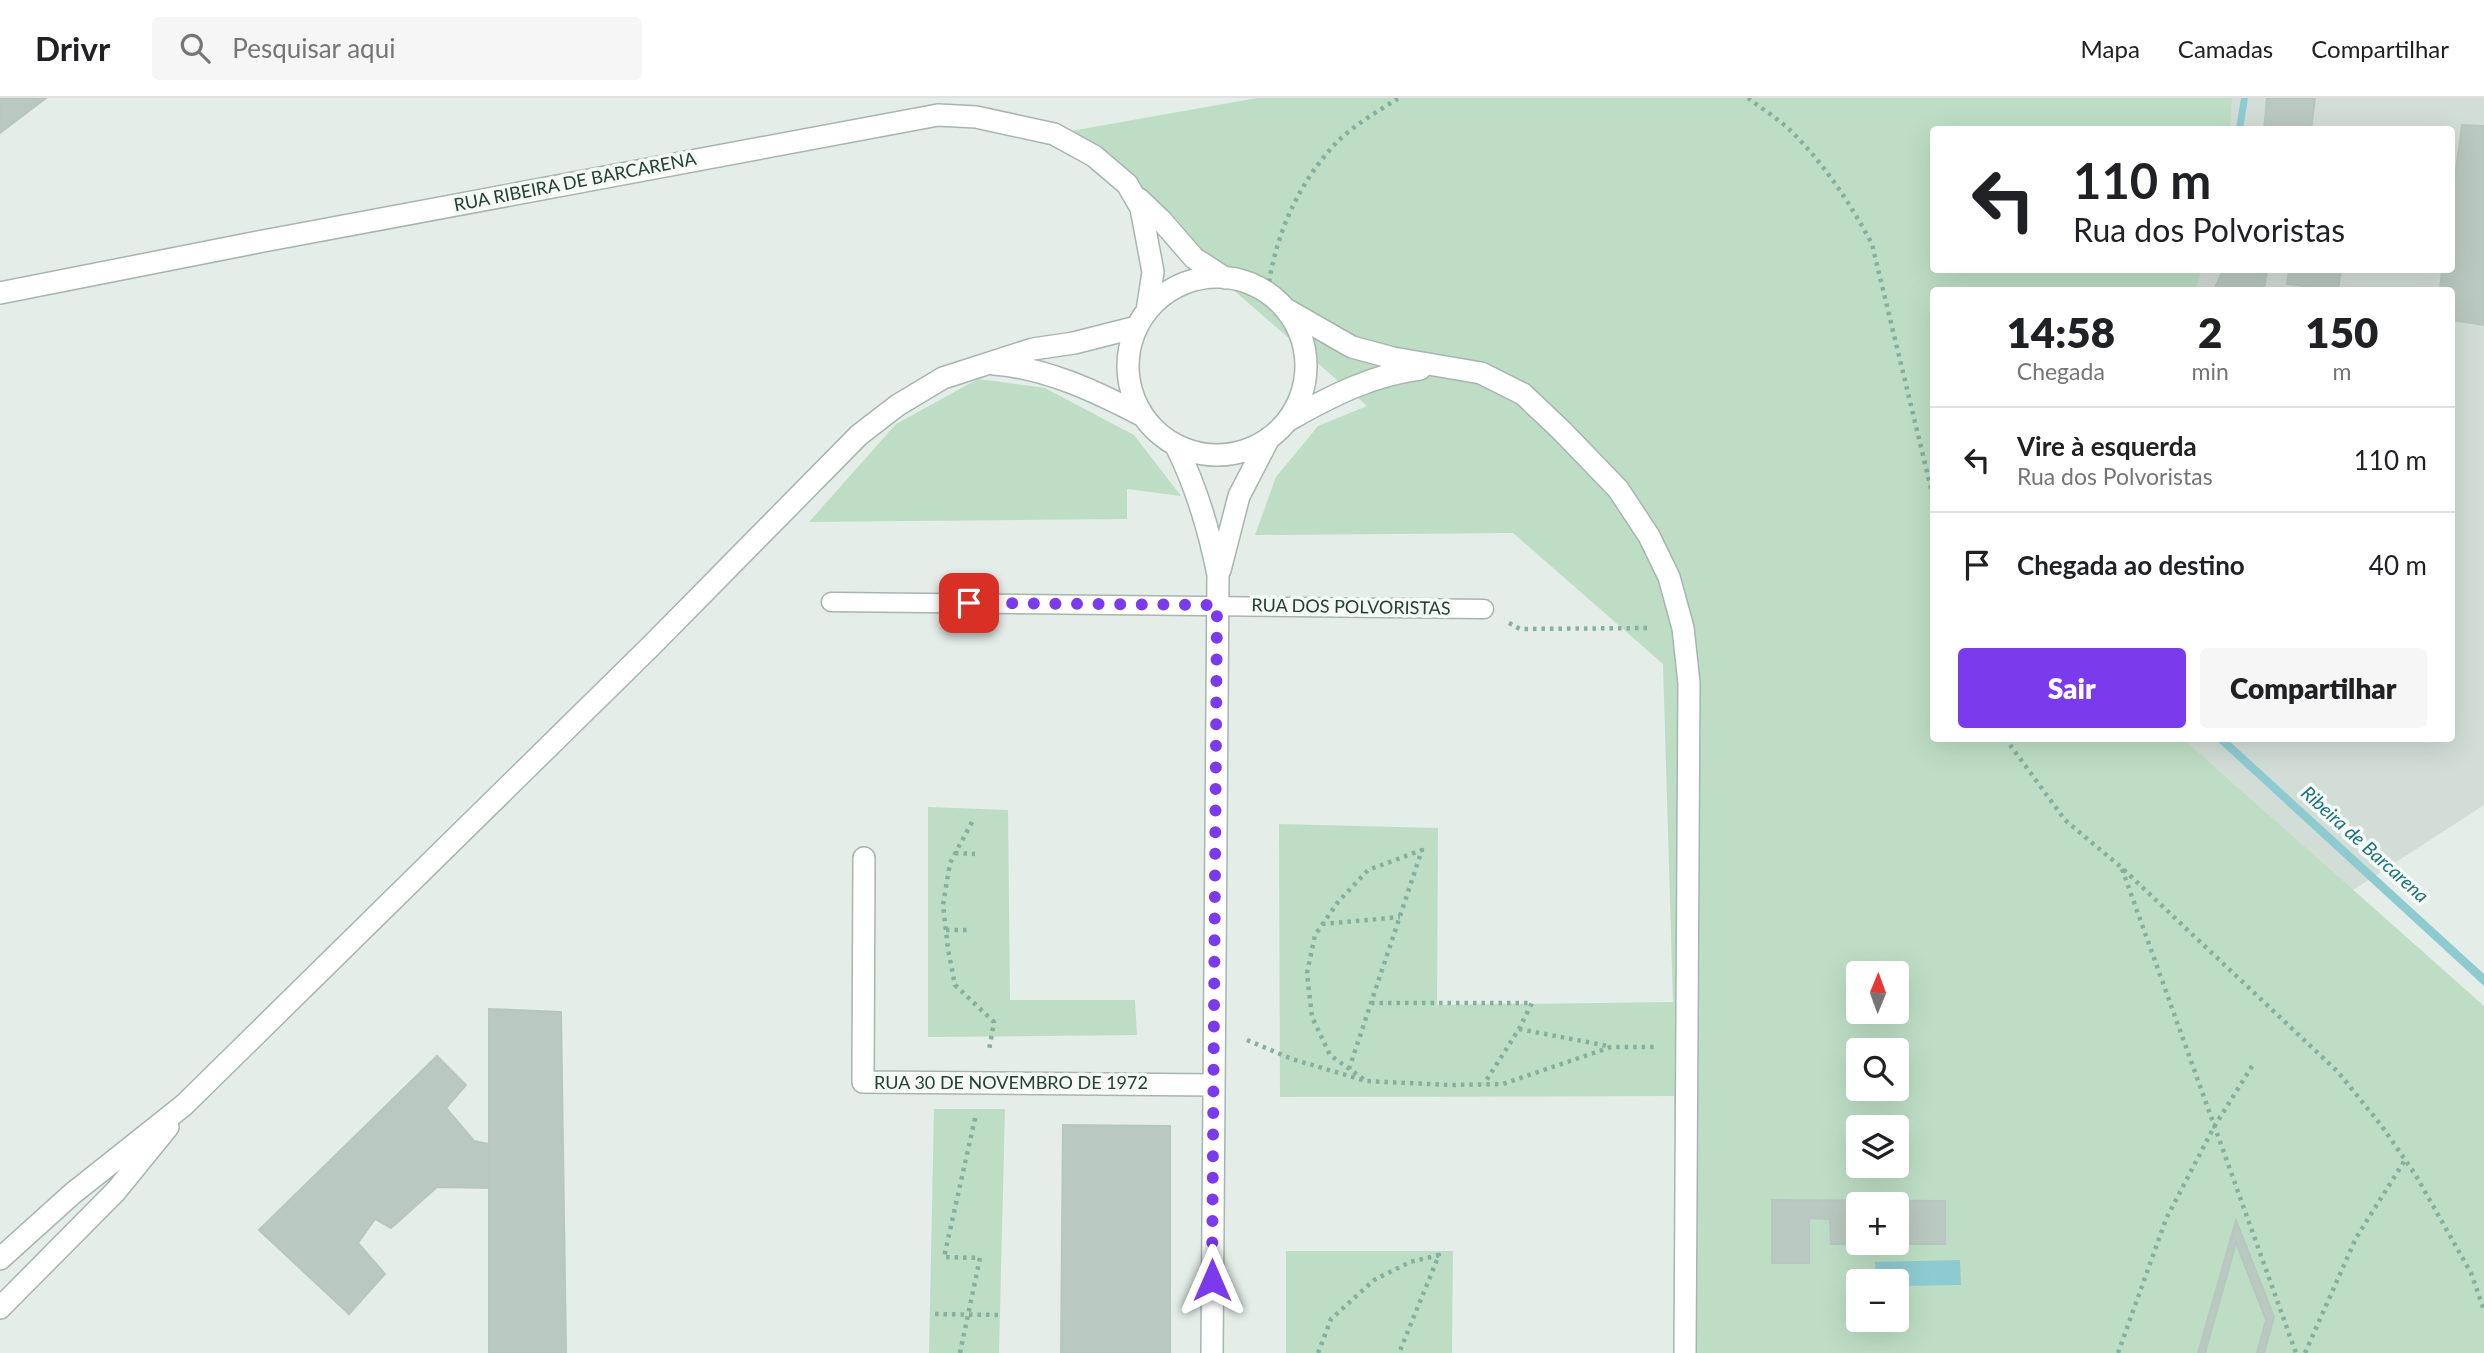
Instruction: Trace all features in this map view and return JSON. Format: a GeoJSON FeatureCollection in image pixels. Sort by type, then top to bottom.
{"type":"FeatureCollection","features":[{"type":"Feature","properties":{"kind":"street","name":"RUA RIBEIRA DE BARCARENA"},"geometry":{"type":"LineString","coordinates":[[0,293],[299,234],[939,115],[976,117],[1054,134],[1094,156],[1127,184],[1141,208],[1153,272],[1142,319]]}},
{"type":"Feature","properties":{"kind":"street","name":"RUA RIBEIRA DE BARCARENA"},"geometry":{"type":"LineString","coordinates":[[1132,193],[1161,220],[1194,258],[1226,278]]}},
{"type":"Feature","properties":{"kind":"street"},"geometry":{"type":"LineString","coordinates":[[1447,367],[1392,373],[1332,395],[1289,420],[1269,439],[1248,450],[1224,455],[1199,454],[1176,446],[1157,433],[1143,416],[1132,395],[1128,372],[1129,349],[1142,319],[1163,296],[1182,284],[1203,278],[1226,278],[1247,283],[1352,347],[1393,358],[1447,367],[1481,373],[1523,394],[1618,489],[1649,536],[1664,567],[1683,628],[1689,683],[1685,1353]]}},
{"type":"Feature","properties":{"kind":"street"},"geometry":{"type":"LineString","coordinates":[[1284,308],[1300,333],[1306,363],[1302,393],[1289,420]]}},
{"type":"Feature","properties":{"kind":"street"},"geometry":{"type":"LineString","coordinates":[[0,1259],[72,1194],[184,1105],[652,645],[859,435],[898,405],[943,378],[1033,349],[1074,343],[1142,319]]}},
{"type":"Feature","properties":{"kind":"street"},"geometry":{"type":"LineString","coordinates":[[985,363],[1007,365],[1062,379],[1143,416]]}},
{"type":"Feature","properties":{"kind":"street"},"geometry":{"type":"LineString","coordinates":[[1212,1353],[1218,575],[1239,496],[1269,439]]}},
{"type":"Feature","properties":{"kind":"street"},"geometry":{"type":"LineString","coordinates":[[1176,446],[1204,514],[1218,575]]}},
{"type":"Feature","properties":{"kind":"street","name":"RUA 30 DE NOVEMBRO DE 1972"},"geometry":{"type":"LineString","coordinates":[[864,858],[863,1082],[1214,1085]]}},
{"type":"Feature","properties":{"kind":"street"},"geometry":{"type":"LineString","coordinates":[[0,1308],[116,1191],[154,1147],[184,1105]]}},
{"type":"Feature","properties":{"kind":"lane","name":"RUA DOS POLVORISTAS"},"geometry":{"type":"LineString","coordinates":[[831,601],[1484,609]]}},
{"type":"Feature","properties":{"kind":"path"},"geometry":{"type":"LineString","coordinates":[[1267,293],[1279,238],[1291,208],[1313,170],[1338,141],[1399,98]]}},
{"type":"Feature","properties":{"kind":"path"},"geometry":{"type":"LineString","coordinates":[[1748,98],[1790,130],[1823,165],[1872,244],[1930,484]]}},
{"type":"Feature","properties":{"kind":"path"},"geometry":{"type":"LineString","coordinates":[[1484,609],[1520,629],[1683,628]]}},
{"type":"Feature","properties":{"kind":"path"},"geometry":{"type":"LineString","coordinates":[[2008,742],[2065,820],[2122,868],[2339,1072],[2381,1125],[2404,1160],[2471,1273],[2484,1310]]}},
{"type":"Feature","properties":{"kind":"path"},"geometry":{"type":"LineString","coordinates":[[960,1353],[980,1258],[944,1257],[994,1022],[955,985],[943,905],[950,863],[972,822]]}},
{"type":"Feature","properties":{"kind":"path"},"geometry":{"type":"LineString","coordinates":[[1349,1069],[1422,850],[1368,870],[1338,902],[1315,935],[1307,973],[1312,1017],[1329,1055],[1366,1081]]}},
{"type":"Feature","properties":{"kind":"path"},"geometry":{"type":"LineString","coordinates":[[955,853],[975,854]]}},
{"type":"Feature","properties":{"kind":"path"},"geometry":{"type":"LineString","coordinates":[[2122,868],[2296,1353]]}},
{"type":"Feature","properties":{"kind":"path"},"geometry":{"type":"LineString","coordinates":[[1322,925],[1400,917]]}},
{"type":"Feature","properties":{"kind":"path"},"geometry":{"type":"LineString","coordinates":[[946,930],[971,930]]}},
{"type":"Feature","properties":{"kind":"path"},"geometry":{"type":"LineString","coordinates":[[1371,1003],[1532,1003],[1484,1084]]}},
{"type":"Feature","properties":{"kind":"path"},"geometry":{"type":"LineString","coordinates":[[1214,1026],[1292,1059],[1366,1081],[1450,1085],[1503,1084],[1611,1047]]}},
{"type":"Feature","properties":{"kind":"path"},"geometry":{"type":"LineString","coordinates":[[1519,1029],[1611,1047],[1687,1048]]}},
{"type":"Feature","properties":{"kind":"path"},"geometry":{"type":"LineString","coordinates":[[2118,1353],[2166,1219],[2214,1127],[2254,1063]]}},
{"type":"Feature","properties":{"kind":"path"},"geometry":{"type":"LineString","coordinates":[[2305,1353],[2356,1238],[2404,1160]]}},
{"type":"Feature","properties":{"kind":"path"},"geometry":{"type":"LineString","coordinates":[[1318,1353],[1331,1318],[1374,1280],[1410,1262],[1439,1255],[1399,1353]]}},
{"type":"Feature","properties":{"kind":"path"},"geometry":{"type":"LineString","coordinates":[[935,1314],[1002,1315]]}},
{"type":"Feature","properties":{"kind":"shaded area"},"geometry":{"type":"Polygon","coordinates":[[[2193,98],[2484,98],[2484,805],[2313,916],[2150,742],[2455,742],[2455,287],[2151,287],[2154,273],[2455,273],[2455,126],[2187,126],[2193,98]]]}},
{"type":"Feature","properties":{"kind":"green space"},"geometry":{"type":"Polygon","coordinates":[[[1257,98],[2232,98],[2230,126],[1930,126],[1930,273],[2201,273],[2196,287],[1930,287],[1930,742],[2186,742],[2484,1006],[2484,1353],[1684,1353],[1674,1096],[1280,1097],[1279,824],[1438,828],[1437,1005],[1673,1002],[1663,664],[1513,533],[1255,535],[1276,477],[1318,426],[1367,406],[1054,134],[1257,98]]]}},
{"type":"Feature","properties":{"kind":"green space"},"geometry":{"type":"Polygon","coordinates":[[[978,379],[1045,388],[1134,435],[1181,496],[1127,489],[1127,519],[809,522],[896,424],[978,379]]]}},
{"type":"Feature","properties":{"kind":"green space"},"geometry":{"type":"Polygon","coordinates":[[[928,807],[1008,810],[1010,1000],[1135,1000],[1137,1035],[928,1037],[928,807]]]}},
{"type":"Feature","properties":{"kind":"green space"},"geometry":{"type":"Polygon","coordinates":[[[934,1109],[1005,1109],[999,1353],[929,1353],[934,1109]]]}},
{"type":"Feature","properties":{"kind":"green space"},"geometry":{"type":"Polygon","coordinates":[[[1286,1251],[1453,1251],[1452,1353],[1286,1353],[1286,1251]]]}},
{"type":"Feature","properties":{"kind":"water"},"geometry":{"type":"Polygon","coordinates":[[[2241,98],[2248,98],[2243,126],[2236,126],[2241,98]]]}},
{"type":"Feature","properties":{"kind":"water"},"geometry":{"type":"Polygon","coordinates":[[[2218,742],[2230,742],[2484,974],[2484,986],[2218,742]]]}},
{"type":"Feature","properties":{"kind":"water"},"geometry":{"type":"Polygon","coordinates":[[[1960,1260],[1961,1285],[1909,1286],[1909,1269],[1875,1269],[1875,1262],[1960,1260]]]}},
{"type":"Feature","properties":{"kind":"building"},"geometry":{"type":"Polygon","coordinates":[[[0,98],[46,98],[0,133],[0,98]]]}},
{"type":"Feature","properties":{"kind":"building"},"geometry":{"type":"Polygon","coordinates":[[[2267,98],[2315,98],[2312,126],[2264,126],[2267,98]]]}},
{"type":"Feature","properties":{"kind":"building"},"geometry":{"type":"Polygon","coordinates":[[[2462,125],[2484,126],[2484,325],[2455,320],[2455,287],[2440,287],[2442,273],[2455,273],[2455,177],[2462,125]]]}},
{"type":"Feature","properties":{"kind":"building"},"geometry":{"type":"Polygon","coordinates":[[[2222,273],[2267,273],[2264,287],[2215,287],[2222,273]]]}},
{"type":"Feature","properties":{"kind":"building"},"geometry":{"type":"Polygon","coordinates":[[[2289,273],[2341,273],[2338,287],[2287,284],[2289,273]]]}},
{"type":"Feature","properties":{"kind":"building"},"geometry":{"type":"Polygon","coordinates":[[[489,1009],[561,1012],[566,1353],[489,1353],[489,1009]]]}},
{"type":"Feature","properties":{"kind":"building"},"geometry":{"type":"Polygon","coordinates":[[[437,1056],[466,1085],[446,1108],[474,1141],[489,1144],[489,1188],[437,1187],[391,1228],[375,1219],[358,1243],[385,1274],[349,1314],[259,1230],[437,1056]]]}},
{"type":"Feature","properties":{"kind":"building"},"geometry":{"type":"Polygon","coordinates":[[[1063,1125],[1170,1126],[1170,1353],[1061,1353],[1063,1125]]]}},
{"type":"Feature","properties":{"kind":"building"},"geometry":{"type":"Polygon","coordinates":[[[1772,1200],[1846,1200],[1846,1244],[1831,1244],[1830,1219],[1809,1218],[1809,1263],[1772,1263],[1772,1200]]]}},
{"type":"Feature","properties":{"kind":"building"},"geometry":{"type":"Polygon","coordinates":[[[1909,1201],[1945,1201],[1945,1244],[1909,1244],[1909,1201]]]}},
{"type":"Feature","properties":{"kind":"building"},"geometry":{"type":"Polygon","coordinates":[[[2236,1220],[2274,1317],[2264,1353],[2257,1353],[2266,1320],[2236,1243],[2205,1353],[2198,1353],[2236,1220]]]}},
{"type":"Feature","properties":{"kind":"route"},"geometry":{"type":"LineString","coordinates":[[969,603],[1217,605],[1212,1280]]}},
{"type":"Feature","properties":{"kind":"water label","name":"Ribeira de Barcarena"},"geometry":{"type":"Point","coordinates":[2365,844]}}]}
